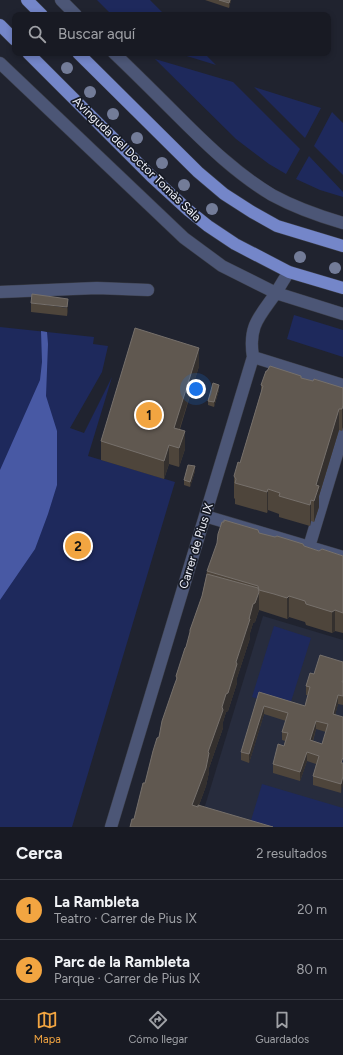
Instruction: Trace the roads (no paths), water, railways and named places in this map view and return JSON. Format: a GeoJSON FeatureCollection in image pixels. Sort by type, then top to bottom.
{"type":"FeatureCollection","features":[{"type":"Feature","properties":{"kind":"main road"},"geometry":{"type":"LineString","coordinates":[[30,1],[39,12]]}},
{"type":"Feature","properties":{"kind":"main road"},"geometry":{"type":"LineString","coordinates":[[0,25],[12,37]]}},
{"type":"Feature","properties":{"kind":"main road","name":"Avinguda del Doctor Tomàs Sala"},"geometry":{"type":"LineString","coordinates":[[31,56],[151,176],[188,210],[228,240],[289,272],[343,288]]}},
{"type":"Feature","properties":{"kind":"main road"},"geometry":{"type":"LineString","coordinates":[[81,56],[198,172],[224,194],[277,226],[343,246]]}},
{"type":"Feature","properties":{"kind":"street"},"geometry":{"type":"LineString","coordinates":[[61,0],[73,12]]}},
{"type":"Feature","properties":{"kind":"street"},"geometry":{"type":"LineString","coordinates":[[117,56],[211,149],[238,171],[278,198],[318,216],[343,223]]}},
{"type":"Feature","properties":{"kind":"street"},"geometry":{"type":"LineString","coordinates":[[0,63],[184,238],[222,266],[276,293],[343,314]]}},
{"type":"Feature","properties":{"kind":"street","name":"Carrer de Pius IX"},"geometry":{"type":"LineString","coordinates":[[111,827],[253,357],[251,339],[255,324],[260,314],[276,293],[289,272]]}},
{"type":"Feature","properties":{"kind":"street"},"geometry":{"type":"LineString","coordinates":[[0,292],[97,288],[148,290]]}},
{"type":"Feature","properties":{"kind":"street"},"geometry":{"type":"LineString","coordinates":[[253,357],[343,385]]}},
{"type":"Feature","properties":{"kind":"street"},"geometry":{"type":"LineString","coordinates":[[309,547],[343,434]]}},
{"type":"Feature","properties":{"kind":"street"},"geometry":{"type":"LineString","coordinates":[[205,516],[343,557]]}},
{"type":"Feature","properties":{"kind":"place","name":"La Rambleta"},"geometry":{"type":"Point","coordinates":[149,415]}},
{"type":"Feature","properties":{"kind":"place","name":"Parc de la Rambleta"},"geometry":{"type":"Point","coordinates":[78,546]}}]}
